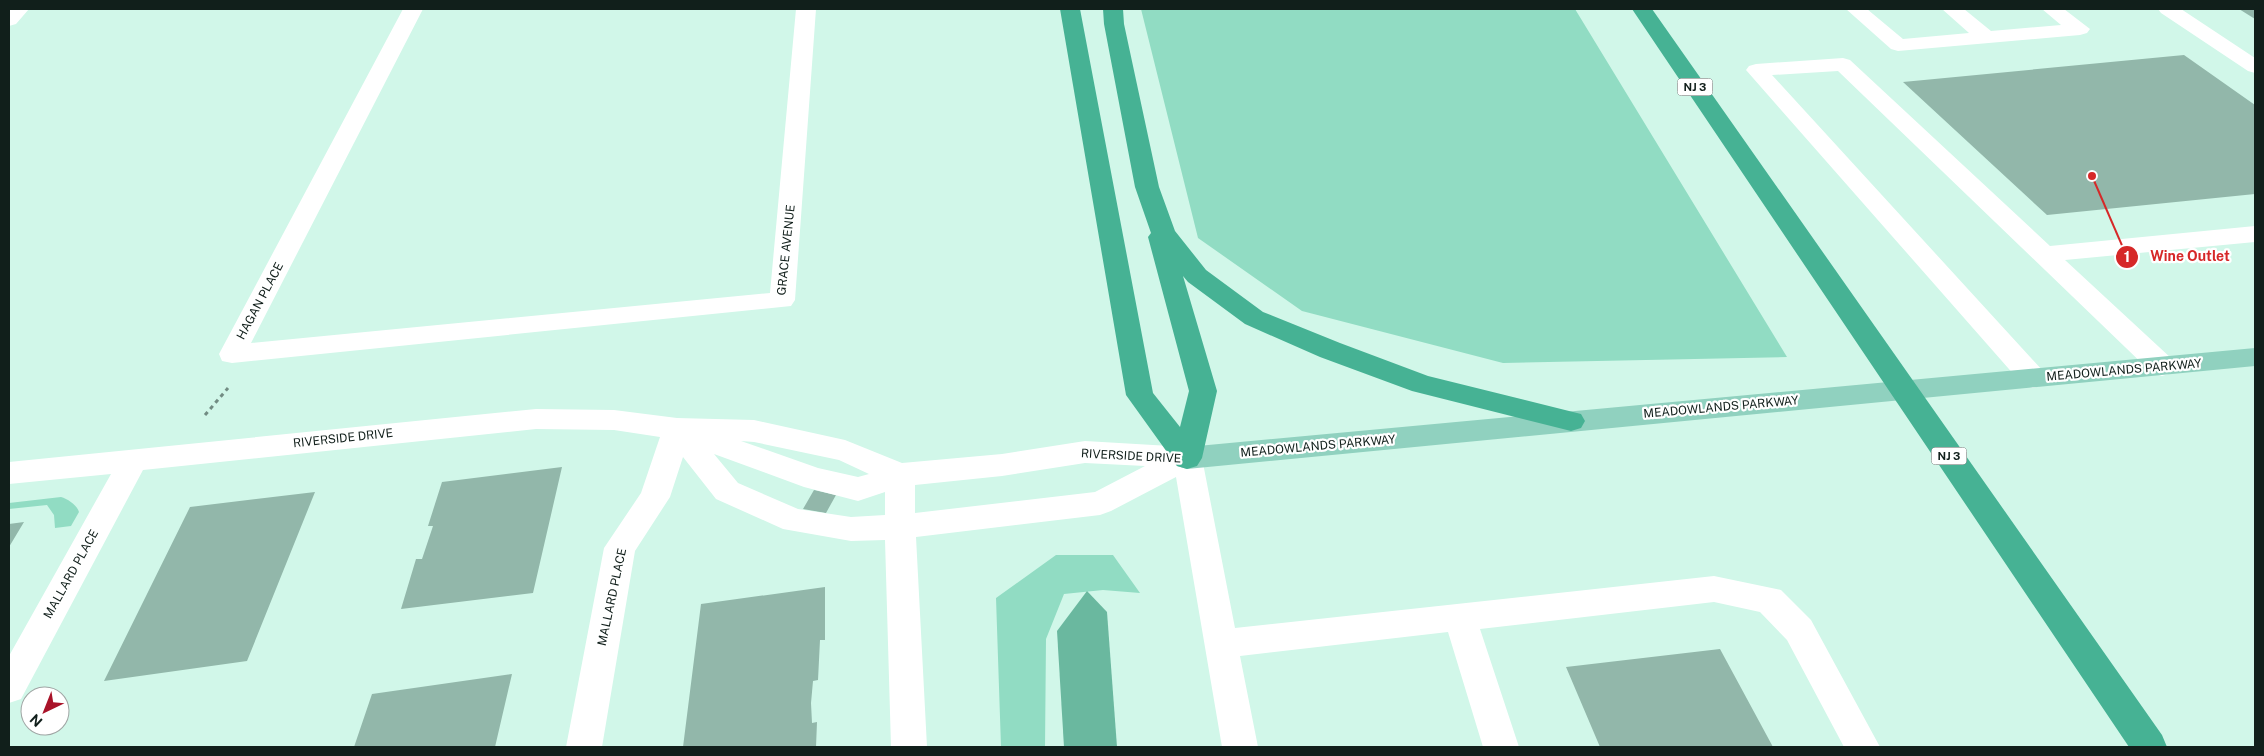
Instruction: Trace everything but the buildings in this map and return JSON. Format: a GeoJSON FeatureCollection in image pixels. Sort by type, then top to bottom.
{"type":"FeatureCollection","features":[{"type":"Feature","properties":{"kind":"highway"},"geometry":{"type":"LineString","coordinates":[[1070,9],[1073,36],[1140,395],[1187,458]]}},
{"type":"Feature","properties":{"kind":"highway"},"geometry":{"type":"LineString","coordinates":[[1113,9],[1114,24],[1147,186],[1203,391],[1187,458]]}},
{"type":"Feature","properties":{"kind":"highway","name":"NJ 3"},"geometry":{"type":"LineString","coordinates":[[1642,9],[2149,747]]}},
{"type":"Feature","properties":{"kind":"highway"},"geometry":{"type":"LineString","coordinates":[[1147,186],[1163,233],[1197,276],[1254,318],[1330,350],[1422,384],[1571,421]]}},
{"type":"Feature","properties":{"kind":"main road","name":"MEADOWLANDS PARKWAY"},"geometry":{"type":"LineString","coordinates":[[1187,458],[2255,358]]}},
{"type":"Feature","properties":{"kind":"street"},"geometry":{"type":"LineString","coordinates":[[9,20],[20,9]]}},
{"type":"Feature","properties":{"kind":"street","name":"HAGAN PLACE"},"geometry":{"type":"LineString","coordinates":[[413,9],[232,354],[531,325]]}},
{"type":"Feature","properties":{"kind":"street","name":"GRACE AVENUE"},"geometry":{"type":"LineString","coordinates":[[531,325],[782,300],[806,9]]}},
{"type":"Feature","properties":{"kind":"street"},"geometry":{"type":"LineString","coordinates":[[1856,9],[1898,45],[2080,29],[2052,9]]}},
{"type":"Feature","properties":{"kind":"street"},"geometry":{"type":"LineString","coordinates":[[1952,9],[1987,38]]}},
{"type":"Feature","properties":{"kind":"street"},"geometry":{"type":"LineString","coordinates":[[2168,9],[2255,67]]}},
{"type":"Feature","properties":{"kind":"street"},"geometry":{"type":"LineString","coordinates":[[2033,378],[1756,70],[1843,64],[2162,366]]}},
{"type":"Feature","properties":{"kind":"street"},"geometry":{"type":"LineString","coordinates":[[2045,254],[2255,234]]}},
{"type":"Feature","properties":{"kind":"street","name":"RIVERSIDE DRIVE"},"geometry":{"type":"LineString","coordinates":[[9,473],[536,419],[614,420],[678,429],[815,479],[858,489],[900,475],[1002,465],[1085,452],[1187,458]]}},
{"type":"Feature","properties":{"kind":"street","name":"RIVERSIDE DRIVE"},"geometry":{"type":"LineString","coordinates":[[678,429],[727,490],[794,520],[851,529],[900,527],[1100,503],[1187,458]]}},
{"type":"Feature","properties":{"kind":"street","name":"MALLARD PLACE"},"geometry":{"type":"LineString","coordinates":[[584,747],[620,548],[655,497],[678,429]]}},
{"type":"Feature","properties":{"kind":"street"},"geometry":{"type":"LineString","coordinates":[[1187,458],[1240,747]]}},
{"type":"Feature","properties":{"kind":"street","name":"MALLARD PLACE"},"geometry":{"type":"LineString","coordinates":[[9,688],[134,460]]}},
{"type":"Feature","properties":{"kind":"street"},"geometry":{"type":"LineString","coordinates":[[900,475],[900,527],[908,747]]}},
{"type":"Feature","properties":{"kind":"street"},"geometry":{"type":"LineString","coordinates":[[1221,644],[1714,589],[1770,600],[1799,630],[1862,747]]}},
{"type":"Feature","properties":{"kind":"street"},"geometry":{"type":"LineString","coordinates":[[1460,617],[1501,747]]}},
{"type":"Feature","properties":{"kind":"path"},"geometry":{"type":"LineString","coordinates":[[203,417],[229,387]]}},
{"type":"Feature","properties":{"kind":"shaded area"},"geometry":{"type":"Polygon","coordinates":[[[1141,9],[1575,9],[1787,357],[1503,363],[1302,311],[1198,238],[1141,9]]]}},
{"type":"Feature","properties":{"kind":"shaded area"},"geometry":{"type":"Polygon","coordinates":[[[61,497],[72,503],[79,512],[71,526],[55,528],[54,515],[47,505],[9,509],[9,503],[61,497]]]}},
{"type":"Feature","properties":{"kind":"shaded area"},"geometry":{"type":"Polygon","coordinates":[[[1056,555],[1113,555],[1140,593],[1103,590],[1064,594],[1046,639],[1045,747],[1001,747],[996,598],[1056,555]]]}},
{"type":"Feature","properties":{"kind":"shaded area"},"geometry":{"type":"Polygon","coordinates":[[[1087,591],[1107,612],[1117,747],[1064,747],[1057,631],[1087,591]]]}},
{"type":"Feature","properties":{"kind":"place","name":"Wine Outlet"},"geometry":{"type":"Point","coordinates":[2092,176]}}]}
